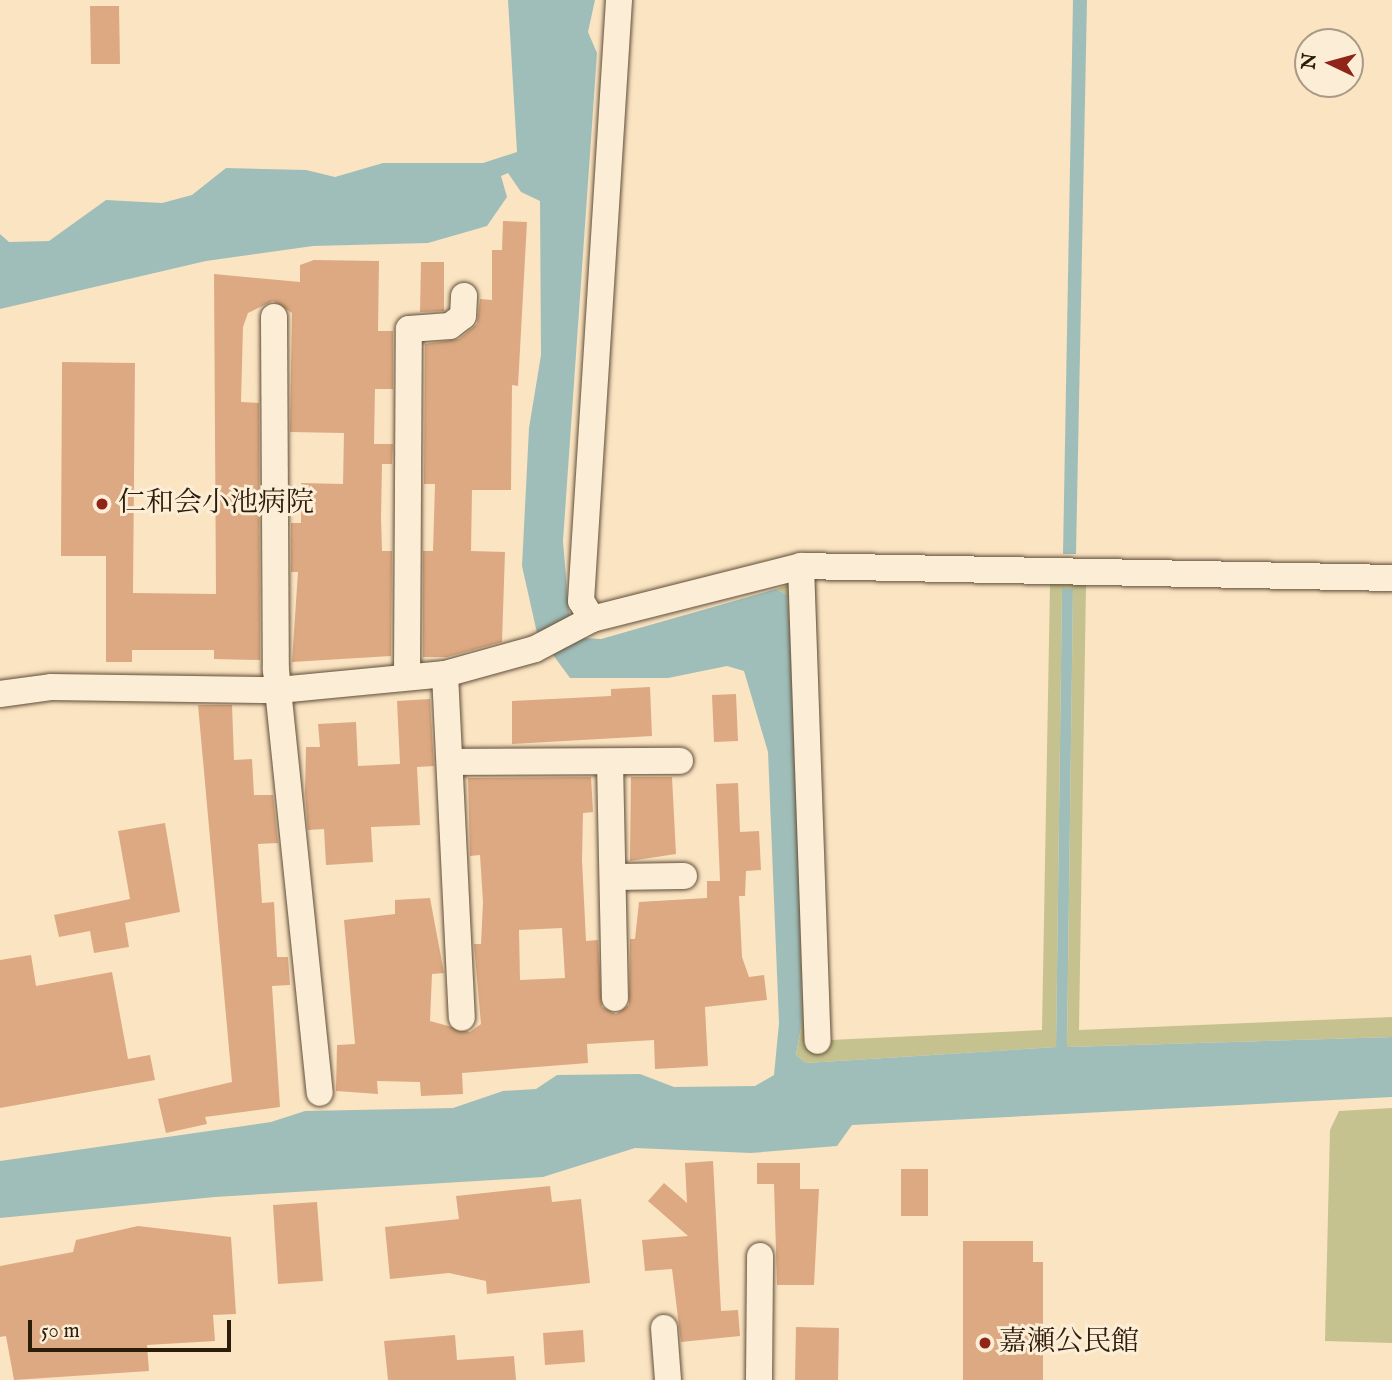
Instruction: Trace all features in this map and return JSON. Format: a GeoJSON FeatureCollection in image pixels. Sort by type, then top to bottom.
{"type":"FeatureCollection","features":[{"type":"Feature","properties":{"kind":"street"},"geometry":{"type":"LineString","coordinates":[[592,619],[581,601],[619,0]]}},
{"type":"Feature","properties":{"kind":"street"},"geometry":{"type":"LineString","coordinates":[[407,677],[409,328],[450,326],[463,316],[464,296]]}},
{"type":"Feature","properties":{"kind":"street"},"geometry":{"type":"LineString","coordinates":[[274,317],[279,690],[320,1093]]}},
{"type":"Feature","properties":{"kind":"street"},"geometry":{"type":"LineString","coordinates":[[802,566],[818,1041]]}},
{"type":"Feature","properties":{"kind":"street"},"geometry":{"type":"LineString","coordinates":[[0,694],[51,687],[279,690],[445,674],[535,649],[592,619],[802,566],[1392,578]]}},
{"type":"Feature","properties":{"kind":"street"},"geometry":{"type":"LineString","coordinates":[[445,674],[462,1018]]}},
{"type":"Feature","properties":{"kind":"street"},"geometry":{"type":"LineString","coordinates":[[450,762],[680,761]]}},
{"type":"Feature","properties":{"kind":"street"},"geometry":{"type":"LineString","coordinates":[[610,762],[615,998]]}},
{"type":"Feature","properties":{"kind":"street"},"geometry":{"type":"LineString","coordinates":[[613,877],[684,876]]}},
{"type":"Feature","properties":{"kind":"street"},"geometry":{"type":"LineString","coordinates":[[759,1380],[760,1256]]}},
{"type":"Feature","properties":{"kind":"street"},"geometry":{"type":"LineString","coordinates":[[664,1328],[668,1380]]}},
{"type":"Feature","properties":{"kind":"shaded area"},"geometry":{"type":"Polygon","coordinates":[[[815,577],[830,1040],[1042,1030],[1050,584],[1086,585],[1079,1030],[1392,1017],[1392,1037],[1067,1047],[1073,590],[1062,588],[1056,1047],[806,1063],[796,1055],[802,1022],[797,732],[787,595],[776,589],[815,577]]]}},
{"type":"Feature","properties":{"kind":"shaded area"},"geometry":{"type":"Polygon","coordinates":[[[1392,1108],[1392,1343],[1325,1341],[1330,1130],[1339,1111],[1392,1108]]]}},
{"type":"Feature","properties":{"kind":"water"},"geometry":{"type":"Polygon","coordinates":[[[508,0],[595,0],[588,32],[597,53],[563,541],[569,613],[584,638],[601,639],[776,589],[787,595],[797,732],[802,1022],[796,1055],[806,1063],[1056,1047],[1062,588],[1073,589],[1067,1047],[1392,1037],[1392,1097],[852,1125],[837,1146],[751,1153],[635,1148],[543,1177],[215,1197],[0,1218],[0,1161],[271,1122],[305,1111],[453,1108],[503,1091],[536,1089],[557,1075],[640,1074],[674,1087],[755,1086],[774,1075],[779,1023],[768,752],[744,671],[727,666],[668,678],[570,678],[537,633],[522,566],[529,428],[541,355],[540,201],[521,192],[508,173],[501,176],[507,197],[487,226],[428,243],[313,246],[206,261],[0,309],[0,234],[9,242],[49,241],[106,200],[162,203],[192,195],[226,168],[306,170],[335,177],[383,163],[483,163],[517,152],[508,0]]]}},
{"type":"Feature","properties":{"kind":"water"},"geometry":{"type":"Polygon","coordinates":[[[1073,0],[1087,0],[1076,554],[1063,554],[1073,0]]]}},
{"type":"Feature","properties":{"kind":"building"},"geometry":{"type":"Polygon","coordinates":[[[90,6],[119,6],[120,64],[91,64],[90,6]]]}},
{"type":"Feature","properties":{"kind":"building"},"geometry":{"type":"Polygon","coordinates":[[[503,221],[527,222],[518,386],[512,385],[511,490],[472,490],[471,551],[505,552],[502,642],[447,657],[423,657],[423,551],[433,551],[435,484],[424,484],[425,344],[459,339],[477,324],[480,299],[492,300],[492,250],[502,250],[503,221]]]}},
{"type":"Feature","properties":{"kind":"building"},"geometry":{"type":"Polygon","coordinates":[[[314,260],[379,261],[378,331],[393,331],[393,389],[375,389],[374,444],[393,444],[392,464],[382,464],[381,518],[382,551],[392,551],[391,656],[292,662],[298,572],[291,572],[291,523],[301,523],[301,483],[343,484],[344,433],[290,432],[292,313],[273,301],[248,313],[243,327],[241,402],[259,403],[260,660],[214,659],[214,650],[132,650],[132,662],[106,662],[106,556],[61,556],[62,362],[135,363],[133,593],[216,594],[214,274],[300,282],[300,265],[314,260]]]}},
{"type":"Feature","properties":{"kind":"building"},"geometry":{"type":"Polygon","coordinates":[[[421,262],[444,262],[444,311],[420,312],[421,262]]]}},
{"type":"Feature","properties":{"kind":"building"},"geometry":{"type":"Polygon","coordinates":[[[650,687],[652,736],[512,744],[512,701],[611,696],[611,689],[650,687]]]}},
{"type":"Feature","properties":{"kind":"building"},"geometry":{"type":"Polygon","coordinates":[[[736,694],[738,741],[714,742],[712,695],[736,694]]]}},
{"type":"Feature","properties":{"kind":"building"},"geometry":{"type":"Polygon","coordinates":[[[430,699],[434,766],[417,767],[420,825],[371,827],[373,862],[326,865],[324,829],[308,830],[305,793],[306,747],[320,747],[318,724],[356,722],[358,766],[400,764],[397,701],[430,699]]]}},
{"type":"Feature","properties":{"kind":"building"},"geometry":{"type":"Polygon","coordinates":[[[198,705],[232,705],[234,760],[252,759],[254,795],[273,795],[278,843],[258,844],[262,903],[274,902],[277,957],[288,957],[290,985],[272,986],[280,1107],[205,1117],[207,1124],[166,1133],[158,1099],[232,1082],[198,705]]]}},
{"type":"Feature","properties":{"kind":"building"},"geometry":{"type":"Polygon","coordinates":[[[591,777],[593,812],[583,813],[582,860],[586,941],[598,940],[602,1007],[616,1014],[629,1005],[630,939],[635,939],[639,902],[707,898],[707,881],[720,881],[716,784],[738,783],[740,832],[759,831],[761,870],[746,871],[745,896],[739,896],[742,957],[749,977],[764,975],[767,1000],[705,1007],[708,1066],[655,1069],[654,1040],[587,1044],[588,1063],[462,1073],[463,1094],[421,1096],[420,1082],[377,1081],[378,1094],[336,1091],[337,1045],[355,1044],[344,920],[395,914],[395,900],[430,898],[444,973],[432,974],[430,1021],[470,1032],[481,1024],[474,944],[481,944],[483,902],[480,855],[470,856],[468,778],[591,777]],[[562,928],[519,930],[520,980],[565,978],[562,928]]]}},
{"type":"Feature","properties":{"kind":"building"},"geometry":{"type":"Polygon","coordinates":[[[631,777],[672,777],[676,854],[630,861],[631,777]]]}},
{"type":"Feature","properties":{"kind":"building"},"geometry":{"type":"Polygon","coordinates":[[[165,823],[180,912],[125,923],[129,947],[94,953],[90,931],[59,937],[54,915],[130,899],[118,831],[165,823]]]}},
{"type":"Feature","properties":{"kind":"building"},"geometry":{"type":"Polygon","coordinates":[[[31,955],[36,986],[112,972],[128,1059],[150,1055],[155,1080],[0,1108],[0,960],[31,955]]]}},
{"type":"Feature","properties":{"kind":"building"},"geometry":{"type":"Polygon","coordinates":[[[713,1161],[721,1311],[738,1310],[740,1336],[681,1342],[672,1269],[645,1271],[642,1240],[688,1236],[648,1201],[664,1183],[687,1203],[685,1163],[713,1161]]]}},
{"type":"Feature","properties":{"kind":"building"},"geometry":{"type":"Polygon","coordinates":[[[757,1163],[800,1163],[800,1189],[819,1189],[814,1285],[777,1285],[774,1184],[757,1184],[757,1163]]]}},
{"type":"Feature","properties":{"kind":"building"},"geometry":{"type":"Polygon","coordinates":[[[901,1169],[928,1169],[928,1216],[901,1216],[901,1169]]]}},
{"type":"Feature","properties":{"kind":"building"},"geometry":{"type":"Polygon","coordinates":[[[550,1186],[552,1202],[581,1199],[590,1283],[487,1294],[486,1281],[449,1273],[390,1279],[385,1227],[459,1219],[456,1196],[550,1186]]]}},
{"type":"Feature","properties":{"kind":"building"},"geometry":{"type":"Polygon","coordinates":[[[317,1202],[323,1281],[278,1284],[273,1205],[317,1202]]]}},
{"type":"Feature","properties":{"kind":"building"},"geometry":{"type":"Polygon","coordinates":[[[138,1226],[231,1237],[236,1314],[213,1315],[215,1341],[147,1345],[149,1371],[14,1380],[6,1336],[0,1337],[0,1266],[73,1252],[76,1240],[138,1226]]]}},
{"type":"Feature","properties":{"kind":"building"},"geometry":{"type":"Polygon","coordinates":[[[963,1241],[1033,1241],[1033,1262],[1043,1262],[1043,1380],[963,1380],[963,1241]]]}},
{"type":"Feature","properties":{"kind":"building"},"geometry":{"type":"Polygon","coordinates":[[[796,1327],[839,1328],[838,1380],[795,1380],[796,1327]]]}},
{"type":"Feature","properties":{"kind":"building"},"geometry":{"type":"Polygon","coordinates":[[[583,1330],[585,1362],[545,1365],[543,1333],[583,1330]]]}},
{"type":"Feature","properties":{"kind":"building"},"geometry":{"type":"Polygon","coordinates":[[[455,1335],[457,1360],[514,1356],[516,1380],[388,1380],[384,1341],[455,1335]]]}},
{"type":"Feature","properties":{"kind":"place","name":"仁和会小池病院"},"geometry":{"type":"Point","coordinates":[102,504]}},
{"type":"Feature","properties":{"kind":"place","name":"嘉瀬公民館"},"geometry":{"type":"Point","coordinates":[985,1343]}}]}
